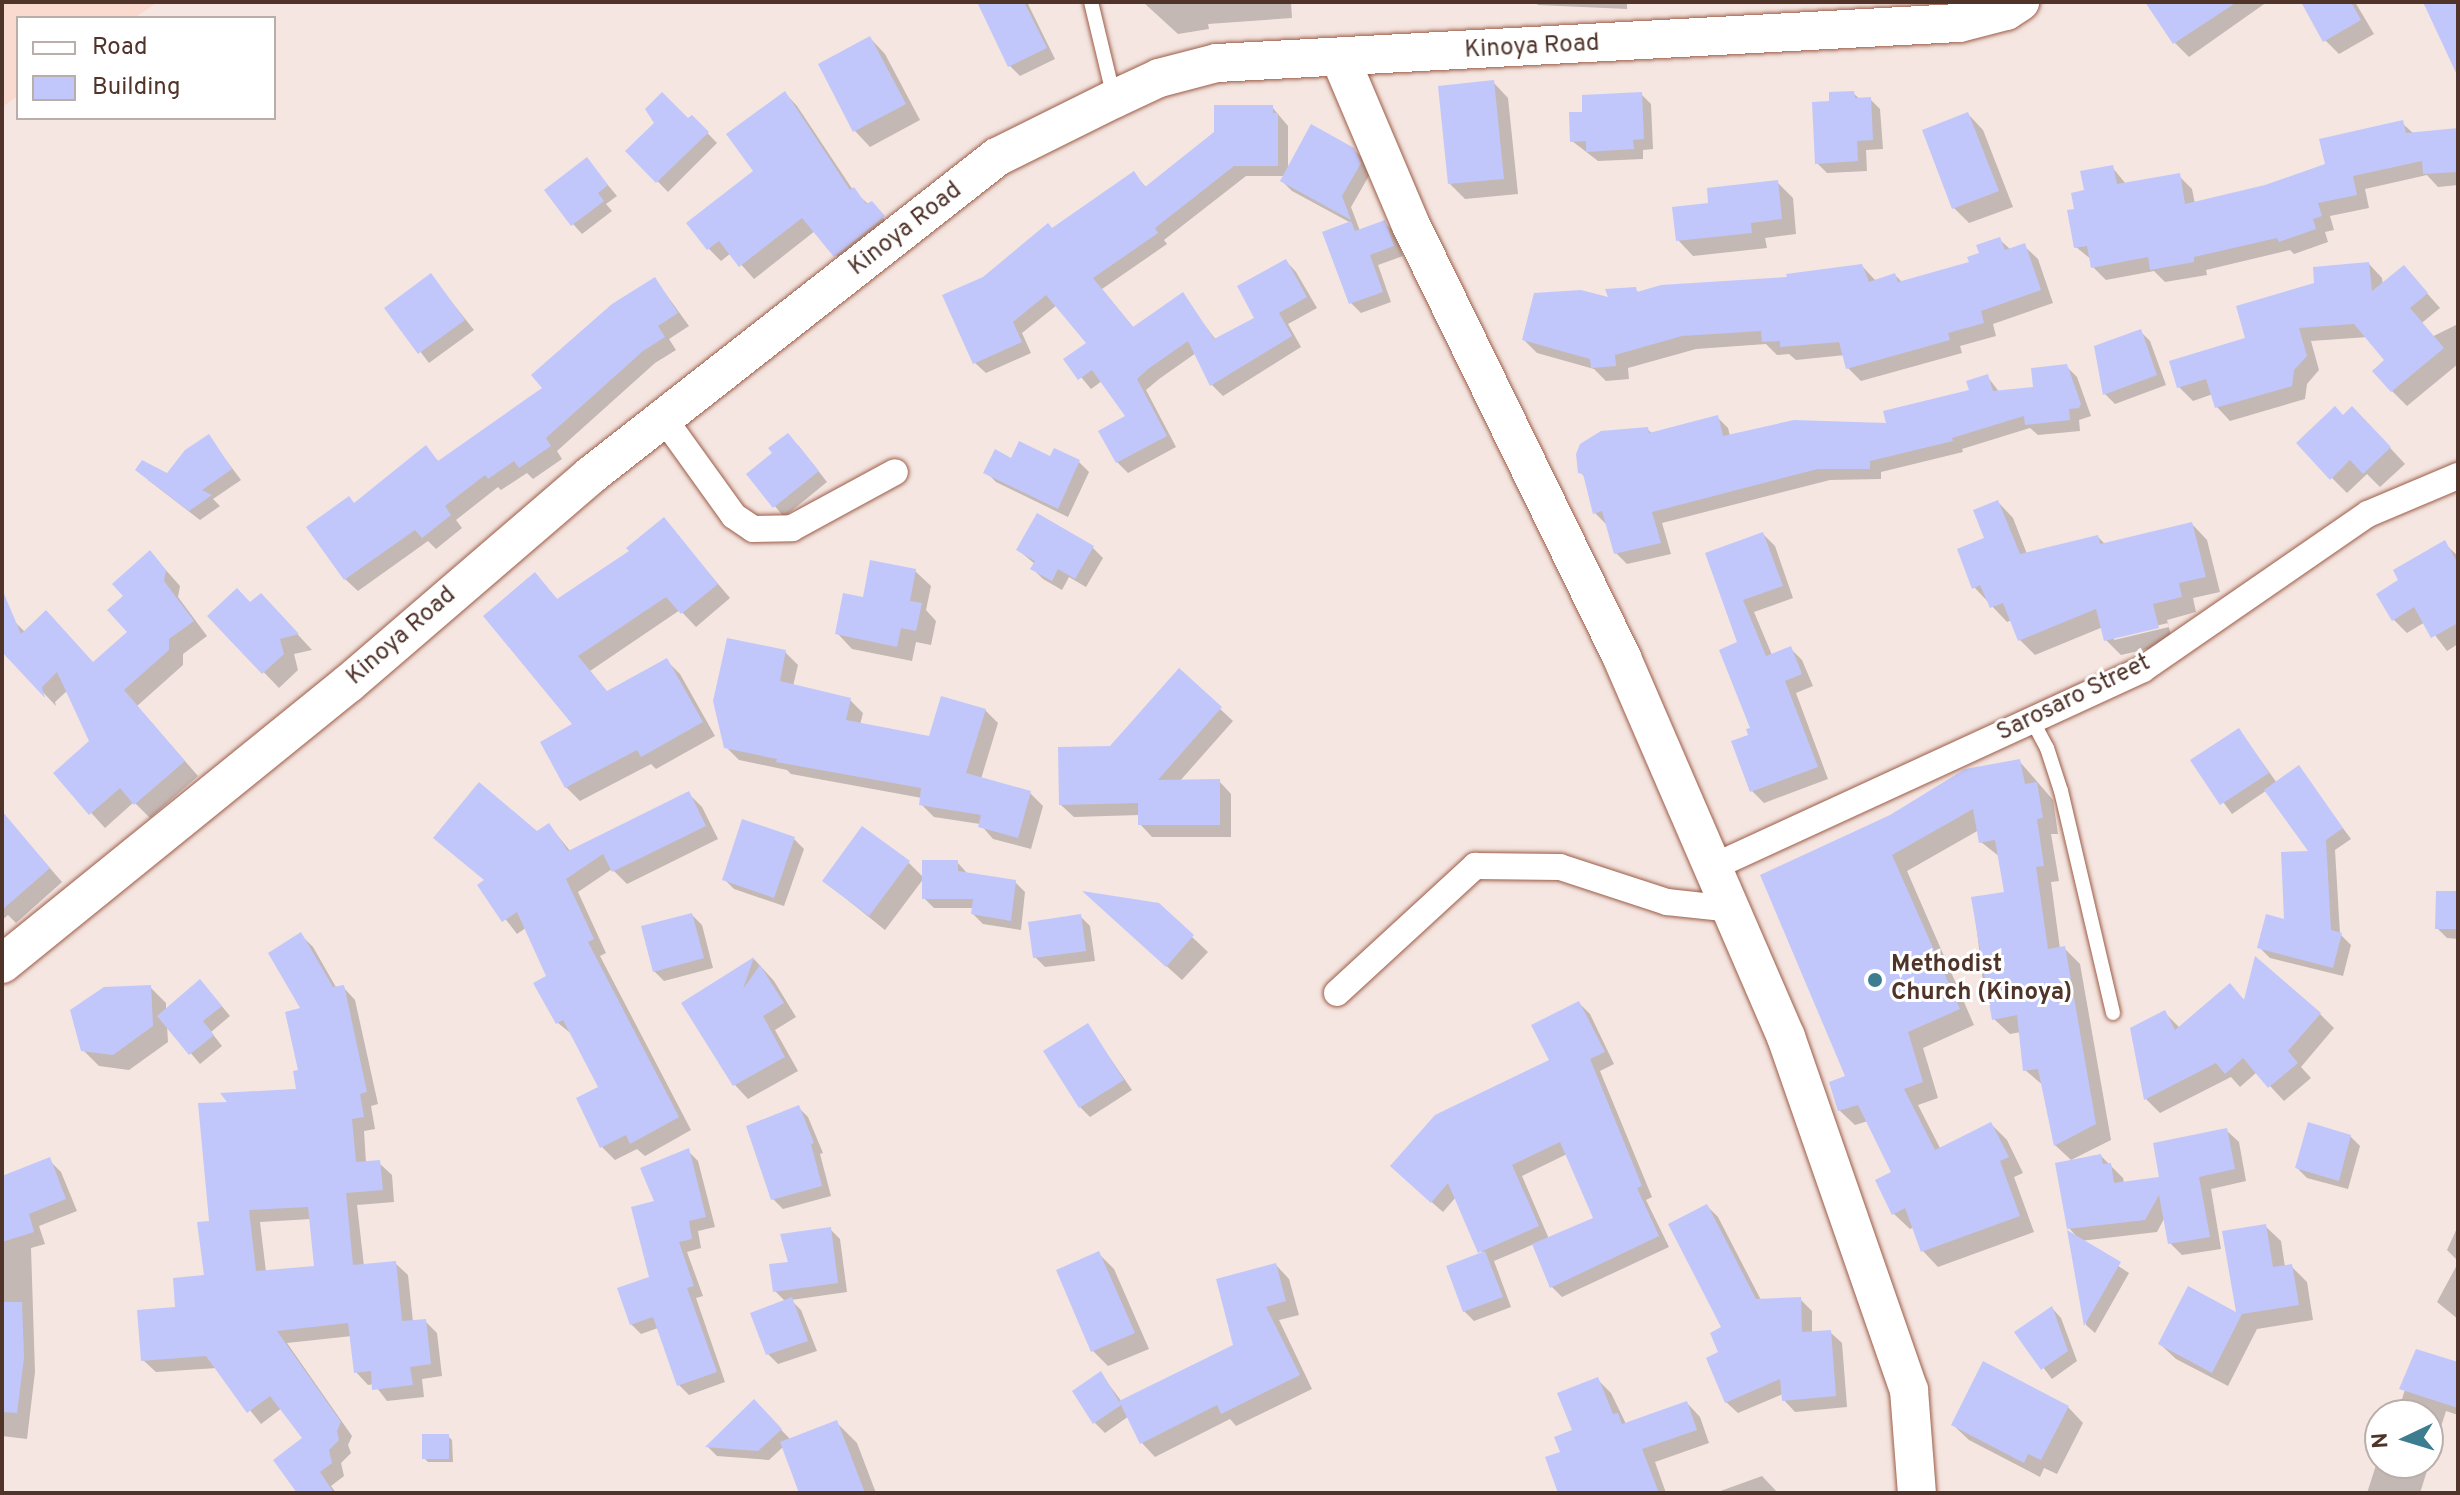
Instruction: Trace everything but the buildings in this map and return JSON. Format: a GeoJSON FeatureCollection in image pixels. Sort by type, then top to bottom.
{"type":"FeatureCollection","features":[{"type":"Feature","properties":{"kind":"main road","name":"Kinoya Road"},"geometry":{"type":"LineString","coordinates":[[2,964],[348,684],[591,475],[997,157],[1114,99],[1159,78],[1217,63],[1959,23],[2006,11],[2020,2]]}},
{"type":"Feature","properties":{"kind":"main road"},"geometry":{"type":"LineString","coordinates":[[1340,58],[1410,223],[1622,658],[1786,1037],[1909,1390],[1917,1493]]}},
{"type":"Feature","properties":{"kind":"street"},"geometry":{"type":"LineString","coordinates":[[665,420],[734,516],[753,529],[792,528],[895,472]]}},
{"type":"Feature","properties":{"kind":"street","name":"Sarosaro Street"},"geometry":{"type":"LineString","coordinates":[[1713,867],[2143,669],[2368,514],[2458,476]]}},
{"type":"Feature","properties":{"kind":"street"},"geometry":{"type":"LineString","coordinates":[[1337,993],[1475,866],[1560,867],[1667,902],[1731,909]]}},
{"type":"Feature","properties":{"kind":"lane"},"geometry":{"type":"LineString","coordinates":[[1091,2],[1114,99]]}},
{"type":"Feature","properties":{"kind":"lane"},"geometry":{"type":"LineString","coordinates":[[2032,720],[2047,748],[2061,791],[2113,1013]]}},
{"type":"Feature","properties":{"kind":"shaded area"},"geometry":{"type":"Polygon","coordinates":[[[2,2],[158,2],[137,16],[16,16],[16,97],[2,107],[2,2]]]}},
{"type":"Feature","properties":{"kind":"place","name":"Methodist Church (Kinoya)"},"geometry":{"type":"Point","coordinates":[1875,980]}}]}
